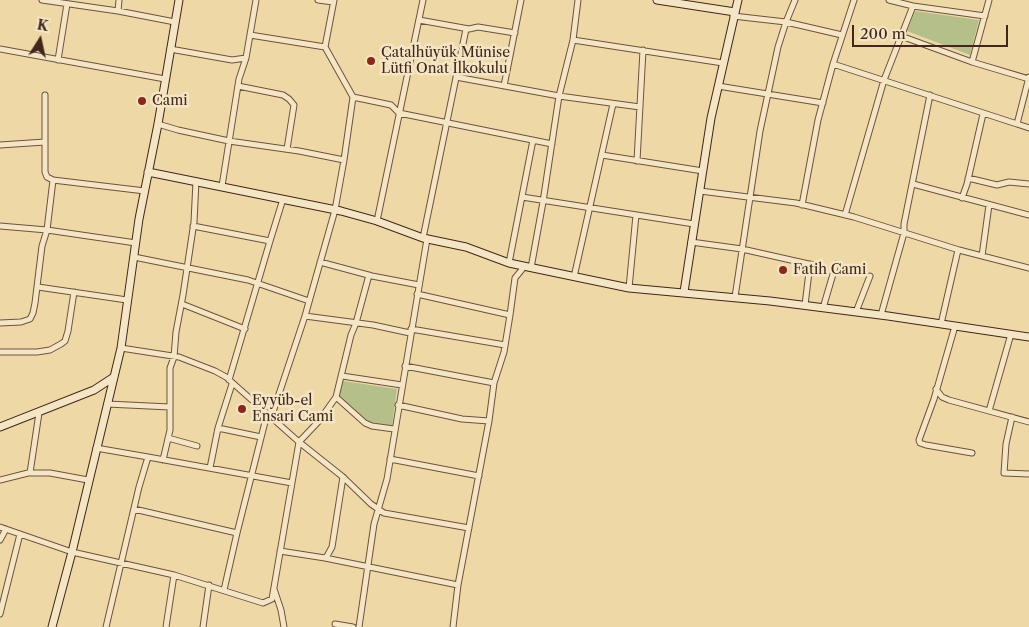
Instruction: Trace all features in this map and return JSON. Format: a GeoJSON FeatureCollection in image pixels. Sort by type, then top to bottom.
{"type":"FeatureCollection","features":[{"type":"Feature","properties":{"kind":"street"},"geometry":{"type":"LineString","coordinates":[[42,0],[118,11],[175,22]]}},
{"type":"Feature","properties":{"kind":"street"},"geometry":{"type":"LineString","coordinates":[[118,11],[119,0]]}},
{"type":"Feature","properties":{"kind":"street"},"geometry":{"type":"LineString","coordinates":[[52,627],[121,348],[136,243],[179,0]]}},
{"type":"Feature","properties":{"kind":"street"},"geometry":{"type":"LineString","coordinates":[[222,186],[238,86],[246,58],[256,0]]}},
{"type":"Feature","properties":{"kind":"street"},"geometry":{"type":"LineString","coordinates":[[224,590],[250,476],[261,437],[305,316],[335,210],[344,160],[353,97],[325,47],[334,1],[318,0]]}},
{"type":"Feature","properties":{"kind":"street"},"geometry":{"type":"LineString","coordinates":[[377,221],[422,0]]}},
{"type":"Feature","properties":{"kind":"street"},"geometry":{"type":"LineString","coordinates":[[504,86],[521,0]]}},
{"type":"Feature","properties":{"kind":"street"},"geometry":{"type":"LineString","coordinates":[[453,627],[458,585],[489,421],[494,383],[505,345],[516,278],[528,268],[543,202],[559,96],[574,40],[578,0]]}},
{"type":"Feature","properties":{"kind":"street"},"geometry":{"type":"LineString","coordinates":[[657,0],[786,22],[842,35]]}},
{"type":"Feature","properties":{"kind":"street"},"geometry":{"type":"LineString","coordinates":[[684,292],[711,118],[738,0]]}},
{"type":"Feature","properties":{"kind":"street"},"geometry":{"type":"LineString","coordinates":[[735,297],[760,131],[778,47],[795,0]]}},
{"type":"Feature","properties":{"kind":"street"},"geometry":{"type":"LineString","coordinates":[[802,204],[818,120],[833,64],[854,0]]}},
{"type":"Feature","properties":{"kind":"street"},"geometry":{"type":"LineString","coordinates":[[889,0],[912,6],[985,16]]}},
{"type":"Feature","properties":{"kind":"street"},"geometry":{"type":"LineString","coordinates":[[972,62],[989,0]]}},
{"type":"Feature","properties":{"kind":"street"},"geometry":{"type":"LineString","coordinates":[[58,60],[67,4]]}},
{"type":"Feature","properties":{"kind":"street"},"geometry":{"type":"LineString","coordinates":[[845,215],[884,80],[912,6]]}},
{"type":"Feature","properties":{"kind":"street"},"geometry":{"type":"LineString","coordinates":[[419,20],[466,29],[478,27],[515,33]]}},
{"type":"Feature","properties":{"kind":"street"},"geometry":{"type":"LineString","coordinates":[[359,627],[377,509],[390,459],[425,239],[446,123],[466,29]]}},
{"type":"Feature","properties":{"kind":"street"},"geometry":{"type":"LineString","coordinates":[[250,35],[325,47]]}},
{"type":"Feature","properties":{"kind":"street"},"geometry":{"type":"LineString","coordinates":[[901,36],[972,62],[1029,78],[1017,124]]}},
{"type":"Feature","properties":{"kind":"street"},"geometry":{"type":"LineString","coordinates":[[574,40],[723,63]]}},
{"type":"Feature","properties":{"kind":"street"},"geometry":{"type":"LineString","coordinates":[[0,49],[165,79]]}},
{"type":"Feature","properties":{"kind":"street"},"geometry":{"type":"LineString","coordinates":[[170,49],[232,60],[246,58]]}},
{"type":"Feature","properties":{"kind":"street"},"geometry":{"type":"LineString","coordinates":[[637,161],[643,50]]}},
{"type":"Feature","properties":{"kind":"street"},"geometry":{"type":"LineString","coordinates":[[833,64],[1029,128]]}},
{"type":"Feature","properties":{"kind":"street"},"geometry":{"type":"LineString","coordinates":[[456,77],[559,96],[640,107]]}},
{"type":"Feature","properties":{"kind":"street"},"geometry":{"type":"LineString","coordinates":[[238,86],[283,95],[294,105],[287,149]]}},
{"type":"Feature","properties":{"kind":"street"},"geometry":{"type":"LineString","coordinates":[[718,86],[823,103]]}},
{"type":"Feature","properties":{"kind":"street"},"geometry":{"type":"LineString","coordinates":[[45,95],[45,172],[47,177],[53,180],[145,191]]}},
{"type":"Feature","properties":{"kind":"street"},"geometry":{"type":"LineString","coordinates":[[881,315],[904,232],[930,95]]}},
{"type":"Feature","properties":{"kind":"street"},"geometry":{"type":"LineString","coordinates":[[353,97],[391,105],[399,113],[552,144]]}},
{"type":"Feature","properties":{"kind":"street"},"geometry":{"type":"LineString","coordinates":[[574,277],[613,104]]}},
{"type":"Feature","properties":{"kind":"street"},"geometry":{"type":"LineString","coordinates":[[962,198],[983,114]]}},
{"type":"Feature","properties":{"kind":"street"},"geometry":{"type":"LineString","coordinates":[[158,124],[229,141],[287,149],[344,160]]}},
{"type":"Feature","properties":{"kind":"street"},"geometry":{"type":"LineString","coordinates":[[509,263],[533,140]]}},
{"type":"Feature","properties":{"kind":"street"},"geometry":{"type":"LineString","coordinates":[[0,145],[45,142]]}},
{"type":"Feature","properties":{"kind":"street"},"geometry":{"type":"LineString","coordinates":[[602,156],[703,171]]}},
{"type":"Feature","properties":{"kind":"street"},"geometry":{"type":"LineString","coordinates":[[148,172],[335,210],[377,221],[425,239],[466,247],[509,263],[629,288],[805,305],[1029,337]]}},
{"type":"Feature","properties":{"kind":"street"},"geometry":{"type":"LineString","coordinates":[[968,178],[997,185],[1009,182],[1029,184]]}},
{"type":"Feature","properties":{"kind":"street"},"geometry":{"type":"LineString","coordinates":[[0,323],[21,322],[30,319],[33,313],[42,246],[47,230],[53,180]]}},
{"type":"Feature","properties":{"kind":"street"},"geometry":{"type":"LineString","coordinates":[[163,460],[170,430],[170,368],[174,357],[176,332],[193,226],[196,181]]}},
{"type":"Feature","properties":{"kind":"street"},"geometry":{"type":"LineString","coordinates":[[913,184],[989,206],[1029,215]]}},
{"type":"Feature","properties":{"kind":"street"},"geometry":{"type":"LineString","coordinates":[[700,190],[802,204],[904,232],[958,250],[1029,268]]}},
{"type":"Feature","properties":{"kind":"street"},"geometry":{"type":"LineString","coordinates":[[522,197],[543,202],[694,224]]}},
{"type":"Feature","properties":{"kind":"street"},"geometry":{"type":"LineString","coordinates":[[210,468],[218,428],[282,199]]}},
{"type":"Feature","properties":{"kind":"street"},"geometry":{"type":"LineString","coordinates":[[982,256],[989,206]]}},
{"type":"Feature","properties":{"kind":"street"},"geometry":{"type":"LineString","coordinates":[[629,288],[636,215]]}},
{"type":"Feature","properties":{"kind":"street"},"geometry":{"type":"LineString","coordinates":[[0,226],[47,230],[136,243]]}},
{"type":"Feature","properties":{"kind":"street"},"geometry":{"type":"LineString","coordinates":[[193,226],[270,241]]}},
{"type":"Feature","properties":{"kind":"street"},"geometry":{"type":"LineString","coordinates":[[692,242],[742,249],[822,267]]}},
{"type":"Feature","properties":{"kind":"street"},"geometry":{"type":"LineString","coordinates":[[941,324],[958,250]]}},
{"type":"Feature","properties":{"kind":"street"},"geometry":{"type":"LineString","coordinates":[[134,257],[248,280],[309,302]]}},
{"type":"Feature","properties":{"kind":"street"},"geometry":{"type":"LineString","coordinates":[[320,262],[369,275],[419,285]]}},
{"type":"Feature","properties":{"kind":"street"},"geometry":{"type":"LineString","coordinates":[[805,305],[810,264]]}},
{"type":"Feature","properties":{"kind":"street"},"geometry":{"type":"LineString","coordinates":[[823,308],[836,264]]}},
{"type":"Feature","properties":{"kind":"street"},"geometry":{"type":"LineString","coordinates":[[0,540],[3,528],[72,552],[174,575],[263,603],[272,600],[299,442],[319,421],[336,397],[351,335],[369,275]]}},
{"type":"Feature","properties":{"kind":"street"},"geometry":{"type":"LineString","coordinates":[[856,312],[870,276]]}},
{"type":"Feature","properties":{"kind":"street"},"geometry":{"type":"LineString","coordinates":[[38,287],[127,300]]}},
{"type":"Feature","properties":{"kind":"street"},"geometry":{"type":"LineString","coordinates":[[0,352],[50,350],[65,341],[74,292]]}},
{"type":"Feature","properties":{"kind":"street"},"geometry":{"type":"LineString","coordinates":[[417,294],[510,314]]}},
{"type":"Feature","properties":{"kind":"street"},"geometry":{"type":"LineString","coordinates":[[182,304],[245,330]]}},
{"type":"Feature","properties":{"kind":"street"},"geometry":{"type":"LineString","coordinates":[[305,316],[505,345]]}},
{"type":"Feature","properties":{"kind":"street"},"geometry":{"type":"LineString","coordinates":[[955,326],[920,436],[920,443],[972,453]]}},
{"type":"Feature","properties":{"kind":"street"},"geometry":{"type":"LineString","coordinates":[[989,411],[1011,334]]}},
{"type":"Feature","properties":{"kind":"street"},"geometry":{"type":"LineString","coordinates":[[121,348],[179,357],[215,371],[231,382],[299,442],[343,477],[377,509],[384,513],[469,528]]}},
{"type":"Feature","properties":{"kind":"street"},"geometry":{"type":"LineString","coordinates":[[405,366],[494,383]]}},
{"type":"Feature","properties":{"kind":"street"},"geometry":{"type":"LineString","coordinates":[[342,376],[402,385]]}},
{"type":"Feature","properties":{"kind":"street"},"geometry":{"type":"LineString","coordinates":[[0,427],[94,390],[114,377]]}},
{"type":"Feature","properties":{"kind":"street"},"geometry":{"type":"LineString","coordinates":[[936,389],[942,397],[1029,422]]}},
{"type":"Feature","properties":{"kind":"street"},"geometry":{"type":"LineString","coordinates":[[336,397],[365,423],[372,426],[394,429]]}},
{"type":"Feature","properties":{"kind":"street"},"geometry":{"type":"LineString","coordinates":[[107,404],[170,407]]}},
{"type":"Feature","properties":{"kind":"street"},"geometry":{"type":"LineString","coordinates":[[398,405],[462,419],[489,421]]}},
{"type":"Feature","properties":{"kind":"street"},"geometry":{"type":"LineString","coordinates":[[30,473],[39,413]]}},
{"type":"Feature","properties":{"kind":"street"},"geometry":{"type":"LineString","coordinates":[[1012,417],[1006,444],[1004,473],[1029,474]]}},
{"type":"Feature","properties":{"kind":"street"},"geometry":{"type":"LineString","coordinates":[[218,428],[261,437]]}},
{"type":"Feature","properties":{"kind":"street"},"geometry":{"type":"LineString","coordinates":[[168,438],[197,446]]}},
{"type":"Feature","properties":{"kind":"street"},"geometry":{"type":"LineString","coordinates":[[96,448],[292,483]]}},
{"type":"Feature","properties":{"kind":"street"},"geometry":{"type":"LineString","coordinates":[[106,627],[148,457]]}},
{"type":"Feature","properties":{"kind":"street"},"geometry":{"type":"LineString","coordinates":[[390,459],[479,476]]}},
{"type":"Feature","properties":{"kind":"street"},"geometry":{"type":"LineString","coordinates":[[0,480],[30,473],[66,475],[88,480]]}},
{"type":"Feature","properties":{"kind":"street"},"geometry":{"type":"LineString","coordinates":[[325,558],[332,547],[343,477]]}},
{"type":"Feature","properties":{"kind":"street"},"geometry":{"type":"LineString","coordinates":[[134,509],[237,533]]}},
{"type":"Feature","properties":{"kind":"street"},"geometry":{"type":"LineString","coordinates":[[0,614],[20,534]]}},
{"type":"Feature","properties":{"kind":"street"},"geometry":{"type":"LineString","coordinates":[[280,551],[325,558],[458,585]]}},
{"type":"Feature","properties":{"kind":"street"},"geometry":{"type":"LineString","coordinates":[[166,627],[174,575]]}},
{"type":"Feature","properties":{"kind":"street"},"geometry":{"type":"LineString","coordinates":[[203,627],[208,585]]}},
{"type":"Feature","properties":{"kind":"street"},"geometry":{"type":"LineString","coordinates":[[274,588],[284,627]]}},
{"type":"Feature","properties":{"kind":"street"},"geometry":{"type":"LineString","coordinates":[[335,624],[353,627]]}},
{"type":"Feature","properties":{"kind":"green space"},"geometry":{"type":"Polygon","coordinates":[[[915,11],[979,20],[970,55],[907,31],[915,11]]]}},
{"type":"Feature","properties":{"kind":"green space"},"geometry":{"type":"Polygon","coordinates":[[[343,381],[397,389],[392,426],[367,421],[339,396],[343,381]]]}},
{"type":"Feature","properties":{"kind":"place","name":"Çatalhüyük Münise Lütfi Onat İlkokulu"},"geometry":{"type":"Point","coordinates":[371,61]}},
{"type":"Feature","properties":{"kind":"place","name":"Cami"},"geometry":{"type":"Point","coordinates":[142,101]}},
{"type":"Feature","properties":{"kind":"place","name":"Fatih Cami"},"geometry":{"type":"Point","coordinates":[783,270]}},
{"type":"Feature","properties":{"kind":"place","name":"Eyyüb-el Ensari Cami"},"geometry":{"type":"Point","coordinates":[242,409]}}]}
